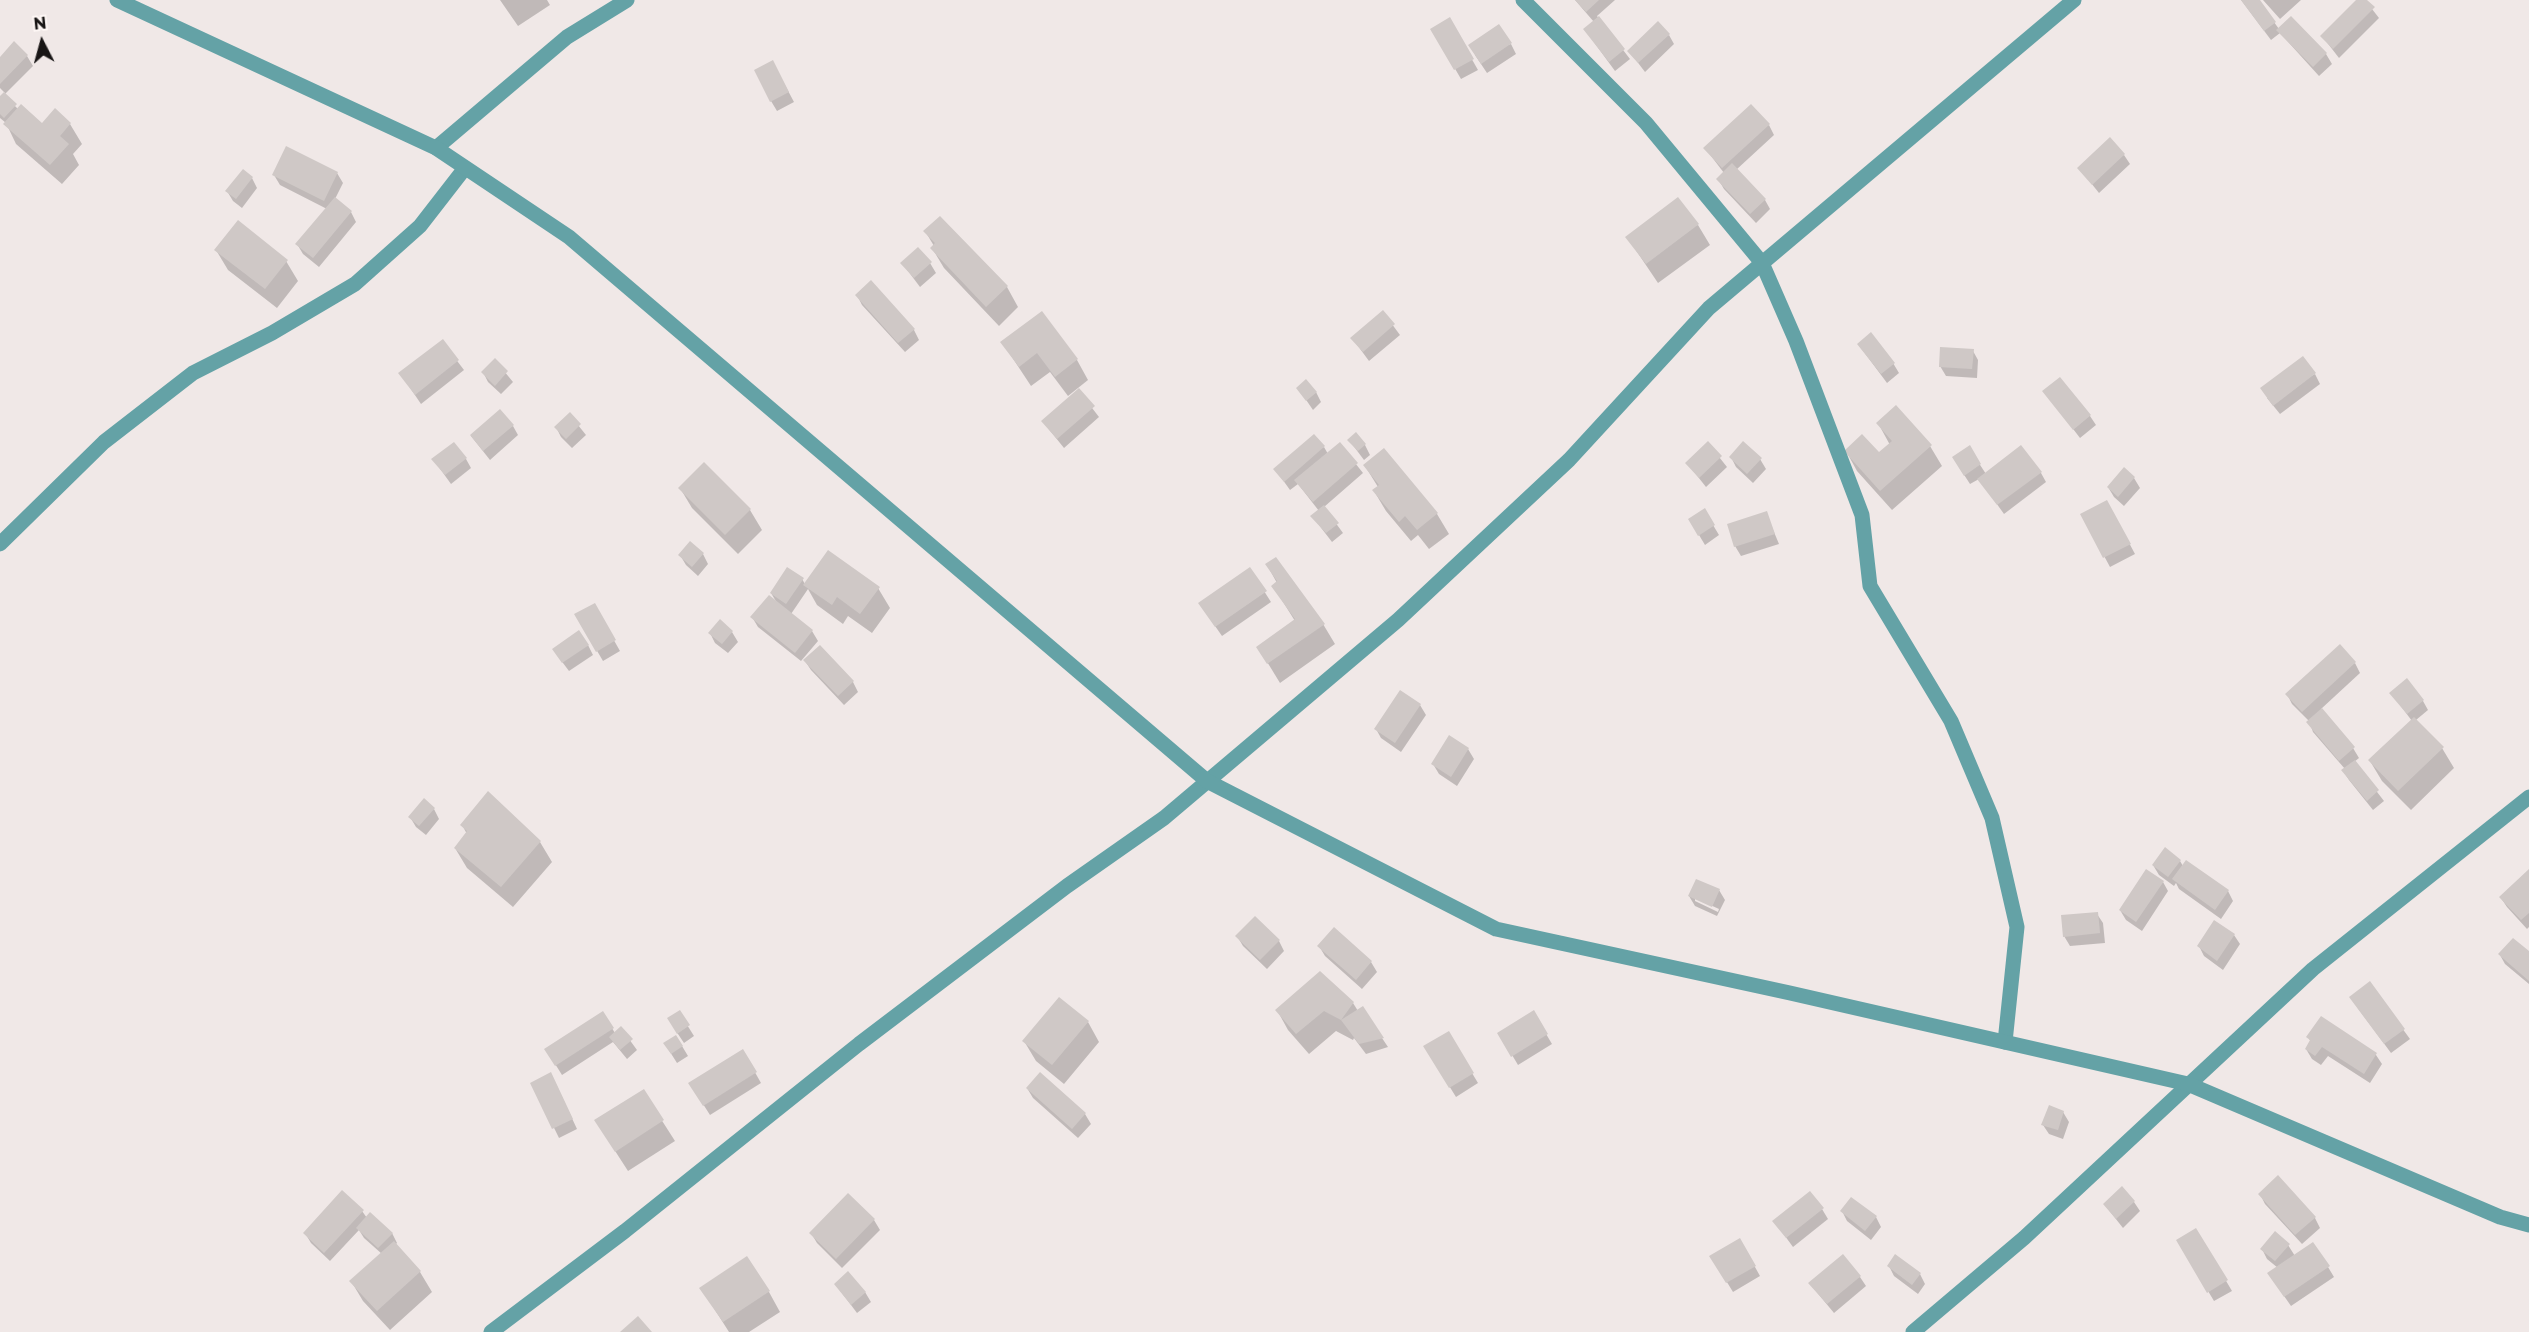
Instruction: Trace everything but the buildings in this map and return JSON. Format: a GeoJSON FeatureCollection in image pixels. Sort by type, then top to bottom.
{"type":"FeatureCollection","features":[{"type":"Feature","properties":{"kind":"street"},"geometry":{"type":"LineString","coordinates":[[117,0],[436,148],[569,237],[1207,781],[1496,929],[2188,1084],[2499,1217],[2529,1225]]}},
{"type":"Feature","properties":{"kind":"street"},"geometry":{"type":"LineString","coordinates":[[436,148],[567,37],[627,0]]}},
{"type":"Feature","properties":{"kind":"street"},"geometry":{"type":"LineString","coordinates":[[1523,0],[1646,123],[1762,263],[1796,341],[1862,515],[1870,586],[1951,721],[1992,818],[2017,927],[2005,1042]]}},
{"type":"Feature","properties":{"kind":"street"},"geometry":{"type":"LineString","coordinates":[[491,1332],[625,1231],[859,1044],[1058,893],[1164,818],[1398,620],[1475,548],[1569,460],[1709,308],[2074,0]]}},
{"type":"Feature","properties":{"kind":"street"},"geometry":{"type":"LineString","coordinates":[[0,544],[104,442],[193,373],[272,333],[355,284],[420,226],[465,168]]}},
{"type":"Feature","properties":{"kind":"street"},"geometry":{"type":"LineString","coordinates":[[1913,1332],[2024,1238],[2313,969],[2529,797]]}}]}
